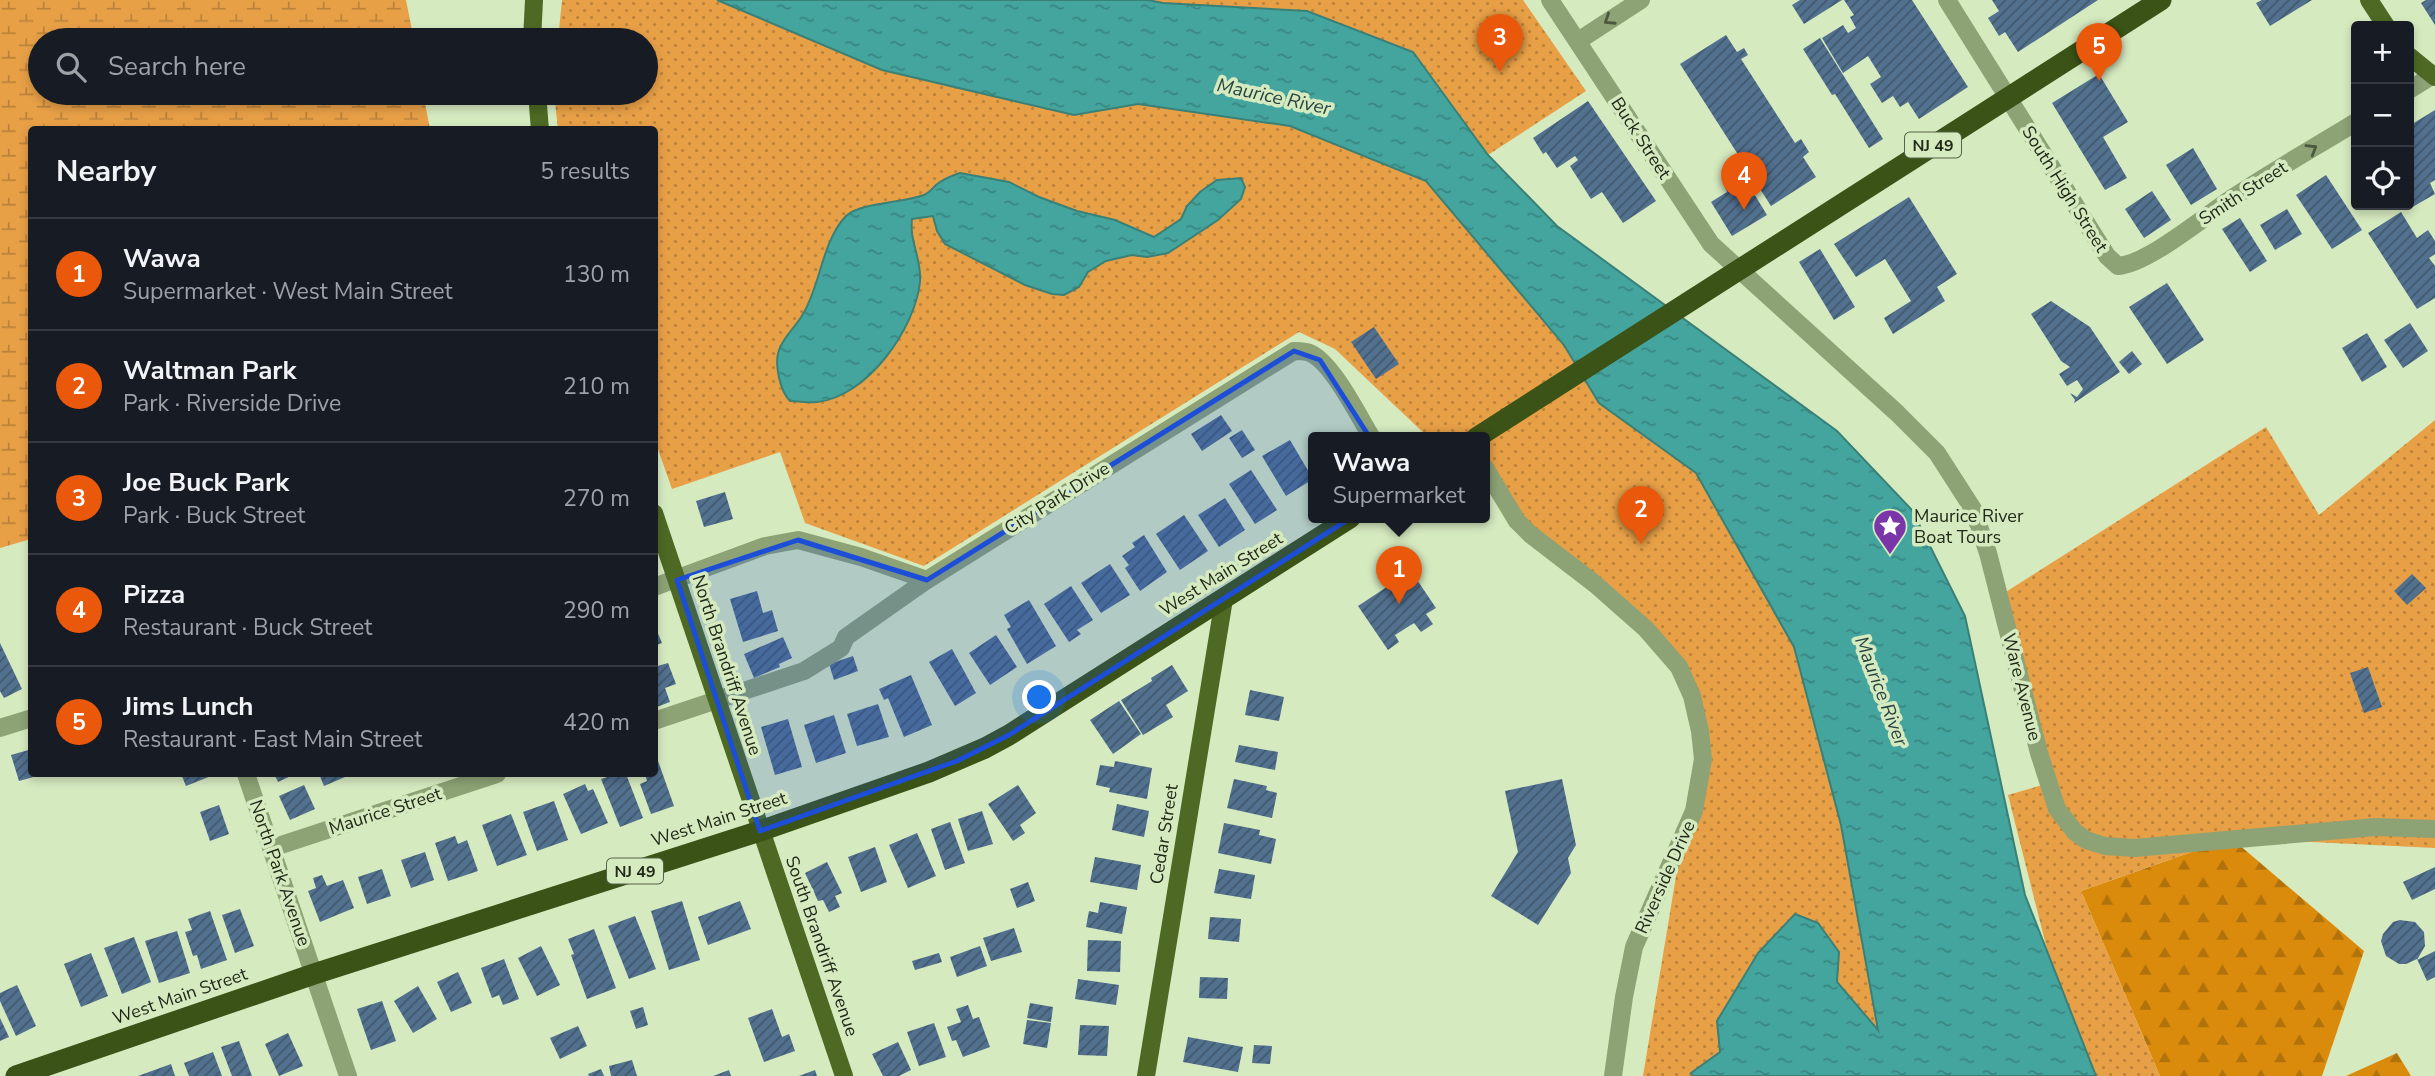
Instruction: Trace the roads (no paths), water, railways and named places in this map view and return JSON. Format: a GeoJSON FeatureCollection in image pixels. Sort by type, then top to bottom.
{"type":"FeatureCollection","features":[{"type":"Feature","properties":{"kind":"highway","name":"NJ 49"},"geometry":{"type":"LineString","coordinates":[[1485,432],[2161,0]]}},
{"type":"Feature","properties":{"kind":"highway","name":"West Main Street"},"geometry":{"type":"LineString","coordinates":[[16,1076],[314,974],[760,831],[929,772],[985,748],[1342,523]]}},
{"type":"Feature","properties":{"kind":"main road"},"geometry":{"type":"LineString","coordinates":[[533,28],[534,0]]}},
{"type":"Feature","properties":{"kind":"main road"},"geometry":{"type":"LineString","coordinates":[[2369,0],[2383,21]]}},
{"type":"Feature","properties":{"kind":"main road"},"geometry":{"type":"LineString","coordinates":[[2414,60],[2434,75]]}},
{"type":"Feature","properties":{"kind":"main road"},"geometry":{"type":"LineString","coordinates":[[538,105],[540,126]]}},
{"type":"Feature","properties":{"kind":"main road","name":"North Brandriff Avenue"},"geometry":{"type":"LineString","coordinates":[[658,525],[760,831]]}},
{"type":"Feature","properties":{"kind":"main road","name":"Cedar Street"},"geometry":{"type":"LineString","coordinates":[[1146,1076],[1224,599]]}},
{"type":"Feature","properties":{"kind":"main road","name":"South Brandriff Avenue"},"geometry":{"type":"LineString","coordinates":[[760,831],[844,1076]]}},
{"type":"Feature","properties":{"kind":"street","name":"Buck Street"},"geometry":{"type":"LineString","coordinates":[[1550,0],[1700,230],[1739,270]]}},
{"type":"Feature","properties":{"kind":"street"},"geometry":{"type":"LineString","coordinates":[[1578,41],[1641,0]]}},
{"type":"Feature","properties":{"kind":"street","name":"South High Street"},"geometry":{"type":"LineString","coordinates":[[1947,0],[2108,256],[2118,266],[2131,265]]}},
{"type":"Feature","properties":{"kind":"street"},"geometry":{"type":"LineString","coordinates":[[2414,87],[2434,75]]}},
{"type":"Feature","properties":{"kind":"street","name":"Smith Street"},"geometry":{"type":"LineString","coordinates":[[2131,265],[2237,195],[2351,125]]}},
{"type":"Feature","properties":{"kind":"street","name":"Ware Avenue"},"geometry":{"type":"LineString","coordinates":[[1739,270],[1897,412],[1937,453],[1962,489],[1973,509],[1988,553],[2039,753],[2057,809],[2076,832],[2086,840],[2105,846],[2134,848],[2376,827],[2435,830]]}},
{"type":"Feature","properties":{"kind":"street","name":"City Park Drive"},"geometry":{"type":"LineString","coordinates":[[717,701],[789,678],[817,665],[841,648],[846,636],[927,580],[1294,351],[1311,353],[1320,360],[1334,376],[1368,432]]}},
{"type":"Feature","properties":{"kind":"street","name":"Riverside Drive"},"geometry":{"type":"LineString","coordinates":[[1490,476],[1517,521],[1646,629],[1679,667],[1692,696],[1700,731],[1703,759],[1694,811],[1634,947],[1613,1076]]}},
{"type":"Feature","properties":{"kind":"street"},"geometry":{"type":"LineString","coordinates":[[658,586],[765,546],[798,540],[861,557],[927,580]]}},
{"type":"Feature","properties":{"kind":"street"},"geometry":{"type":"LineString","coordinates":[[658,720],[717,701]]}},
{"type":"Feature","properties":{"kind":"street"},"geometry":{"type":"LineString","coordinates":[[0,728],[28,719]]}},
{"type":"Feature","properties":{"kind":"street","name":"North Park Avenue"},"geometry":{"type":"LineString","coordinates":[[247,777],[348,1076]]}},
{"type":"Feature","properties":{"kind":"street","name":"Maurice Street"},"geometry":{"type":"LineString","coordinates":[[272,848],[488,777]]}},
{"type":"Feature","properties":{"kind":"water","name":"Maurice River"},"geometry":{"type":"Polygon","coordinates":[[[717,0],[1148,0],[1307,11],[1413,52],[1488,155],[1557,226],[1837,431],[1912,510],[1965,616],[2025,895],[2096,1076],[1693,1076],[1691,1073],[1720,1052],[1717,1021],[1758,953],[1795,914],[1818,923],[1839,952],[1837,982],[1878,1030],[1841,825],[1794,647],[1696,473],[1599,403],[1564,345],[1426,181],[1290,126],[1138,104],[1074,115],[882,70],[717,0]]]}},
{"type":"Feature","properties":{"kind":"water"},"geometry":{"type":"Polygon","coordinates":[[[960,173],[1009,182],[1039,197],[1077,211],[1115,220],[1154,237],[1181,219],[1187,206],[1217,180],[1241,178],[1245,187],[1241,199],[1218,220],[1168,253],[1147,257],[1132,255],[1106,261],[1088,272],[1079,287],[1064,295],[1025,285],[945,244],[937,231],[933,216],[912,219],[920,282],[909,320],[898,339],[885,358],[853,388],[836,397],[817,402],[790,401],[783,391],[779,377],[779,350],[809,302],[838,226],[853,211],[924,195],[941,181],[960,173]]]}},
{"type":"Feature","properties":{"kind":"place","name":"Joe Buck Park"},"geometry":{"type":"Point","coordinates":[1500,72]}},
{"type":"Feature","properties":{"kind":"place","name":"Jims Lunch"},"geometry":{"type":"Point","coordinates":[2099,81]}},
{"type":"Feature","properties":{"kind":"place","name":"Pizza"},"geometry":{"type":"Point","coordinates":[1744,210]}},
{"type":"Feature","properties":{"kind":"place","name":"Waltman Park"},"geometry":{"type":"Point","coordinates":[1641,544]}},
{"type":"Feature","properties":{"kind":"place","name":"Maurice River Boat Tours"},"geometry":{"type":"Point","coordinates":[1890,556]}},
{"type":"Feature","properties":{"kind":"place","name":"Wawa"},"geometry":{"type":"Point","coordinates":[1399,604]}}]}
